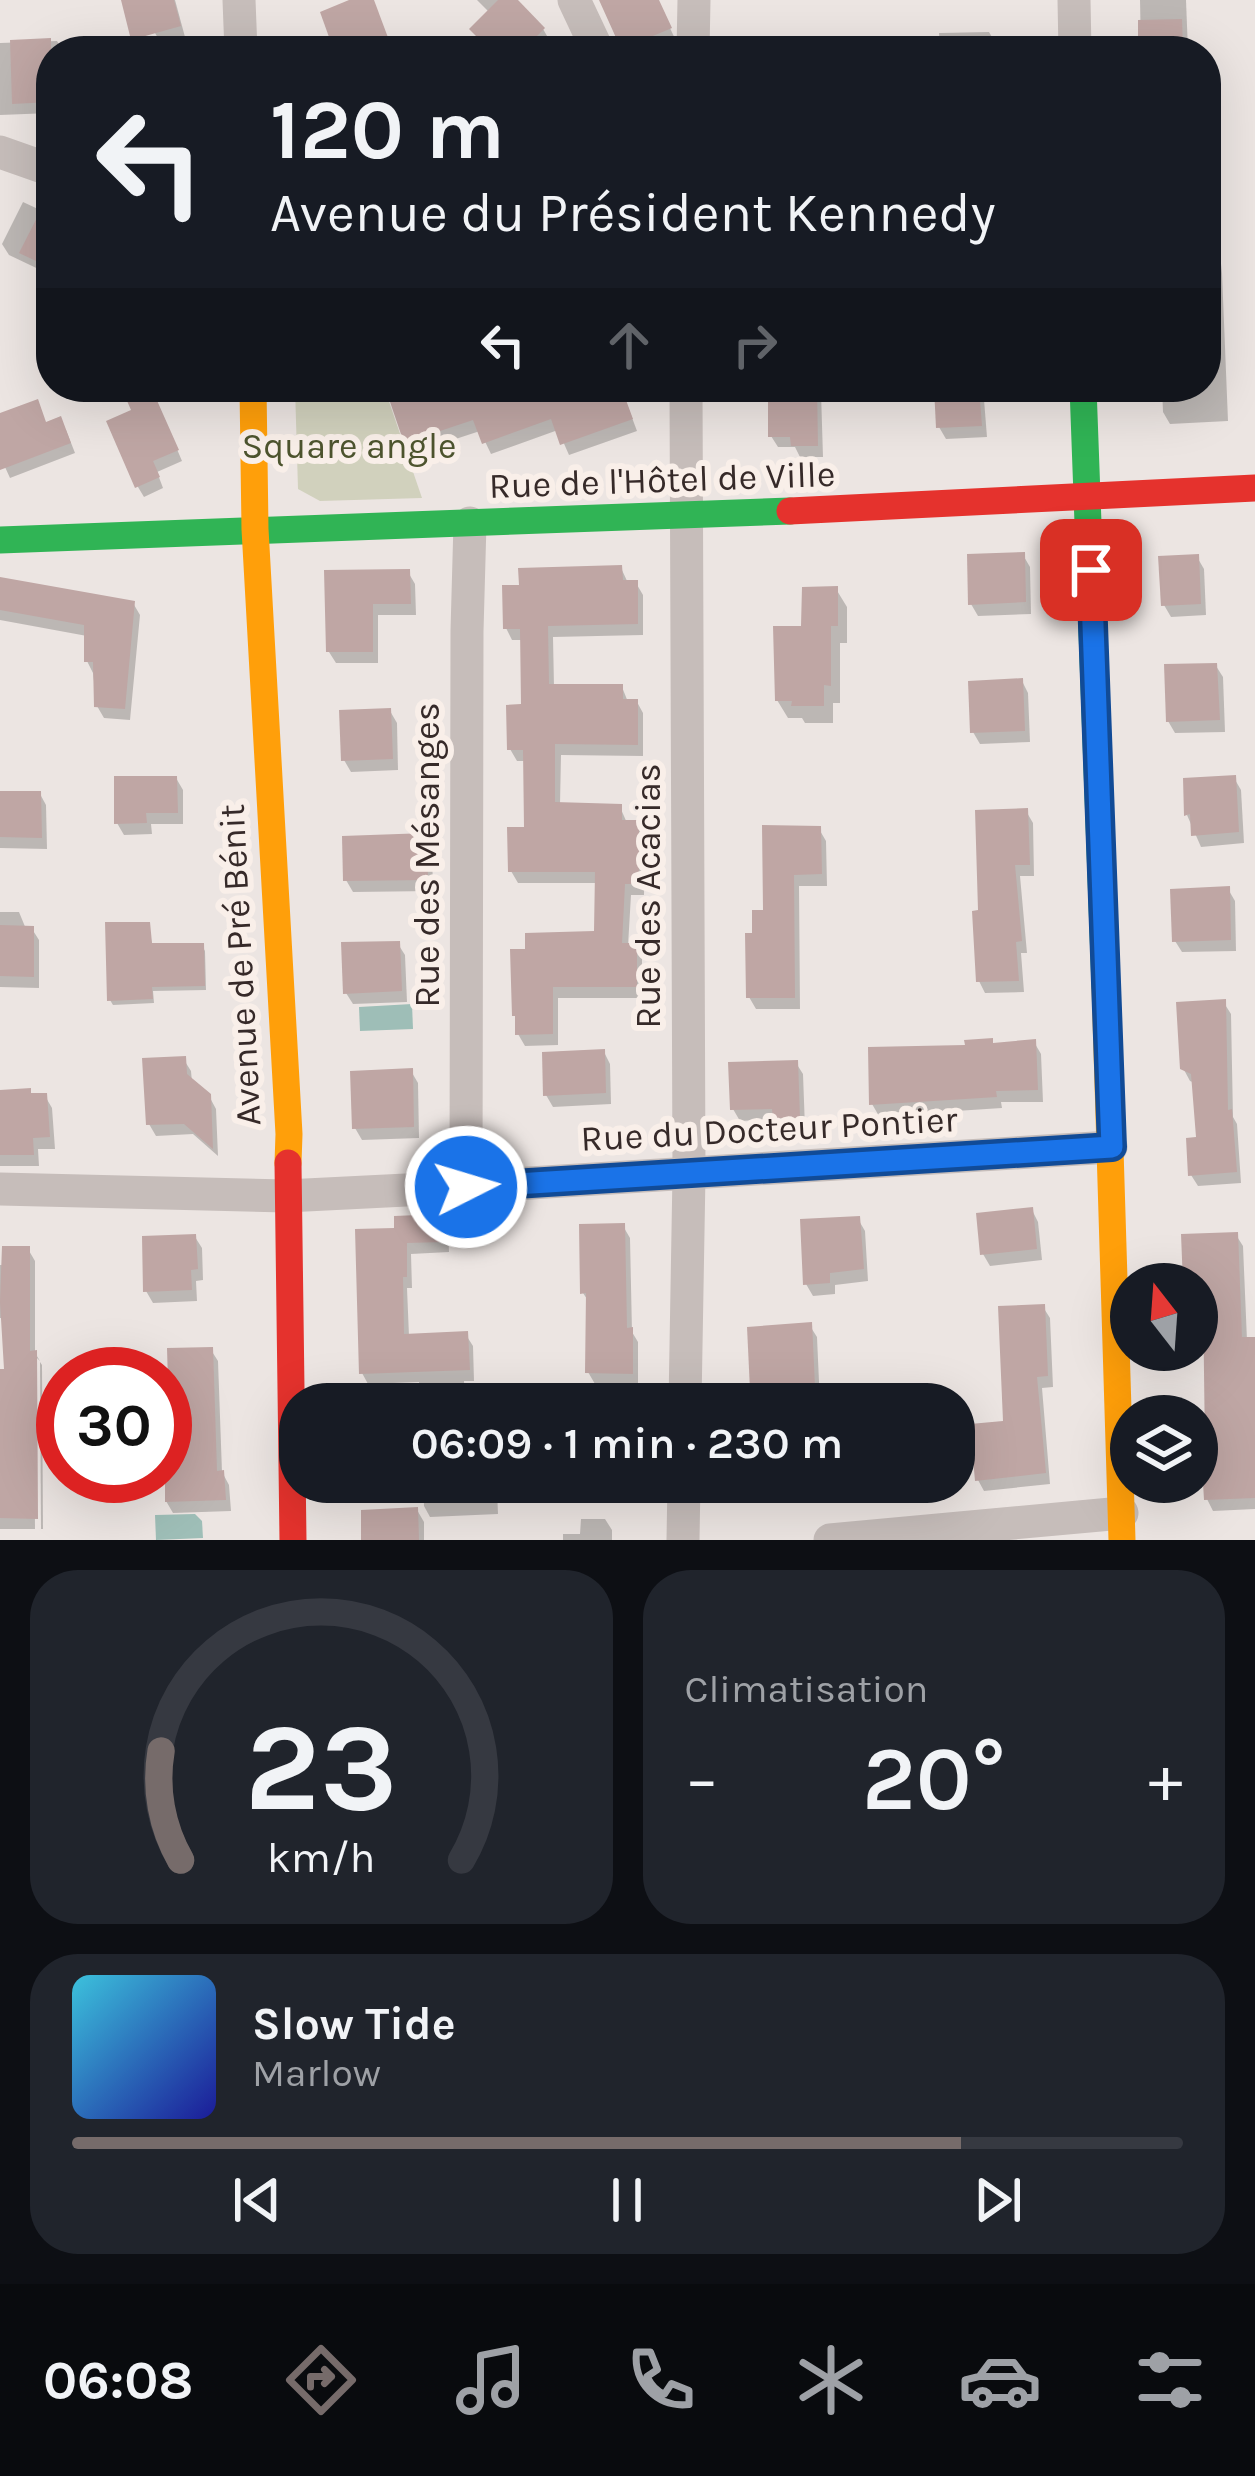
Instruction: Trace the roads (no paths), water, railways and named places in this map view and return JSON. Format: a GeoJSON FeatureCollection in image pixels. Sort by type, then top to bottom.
{"type":"FeatureCollection","features":[{"type":"Feature","properties":{"kind":"street"},"geometry":{"type":"LineString","coordinates":[[238,0],[240,36]]}},
{"type":"Feature","properties":{"kind":"street"},"geometry":{"type":"LineString","coordinates":[[574,0],[591,36]]}},
{"type":"Feature","properties":{"kind":"street"},"geometry":{"type":"LineString","coordinates":[[693,36],[694,0]]}},
{"type":"Feature","properties":{"kind":"street"},"geometry":{"type":"LineString","coordinates":[[1074,0],[1075,36]]}},
{"type":"Feature","properties":{"kind":"street"},"geometry":{"type":"LineString","coordinates":[[0,152],[36,165]]}},
{"type":"Feature","properties":{"kind":"street","name":"Avenue de Pré Bénit"},"geometry":{"type":"LineString","coordinates":[[253,402],[255,529],[289,1134],[292,1540]]}},
{"type":"Feature","properties":{"kind":"street","name":"Rue des Acacias"},"geometry":{"type":"LineString","coordinates":[[685,1383],[686,402]]}},
{"type":"Feature","properties":{"kind":"street"},"geometry":{"type":"LineString","coordinates":[[830,1540],[1122,1526],[1083,402]]}},
{"type":"Feature","properties":{"kind":"street","name":"Rue de l'Hôtel de Ville"},"geometry":{"type":"LineString","coordinates":[[0,540],[686,516],[1255,488]]}},
{"type":"Feature","properties":{"kind":"street","name":"Rue des Mésanges"},"geometry":{"type":"LineString","coordinates":[[466,1187],[470,524]]}},
{"type":"Feature","properties":{"kind":"street","name":"Rue du Docteur Pontier"},"geometry":{"type":"LineString","coordinates":[[0,1189],[286,1196],[1112,1147]]}},
{"type":"Feature","properties":{"kind":"street"},"geometry":{"type":"LineString","coordinates":[[683,1540],[684,1503]]}},
{"type":"Feature","properties":{"kind":"water"},"geometry":{"type":"Polygon","coordinates":[[[412,1004],[413,1029],[360,1031],[359,1007],[412,1004]]]}},
{"type":"Feature","properties":{"kind":"water"},"geometry":{"type":"Polygon","coordinates":[[[195,1514],[202,1521],[203,1538],[156,1540],[155,1515],[195,1514]]]}},
{"type":"Feature","properties":{"kind":"park label","name":"Square angle"},"geometry":{"type":"Point","coordinates":[349,446]}}]}
